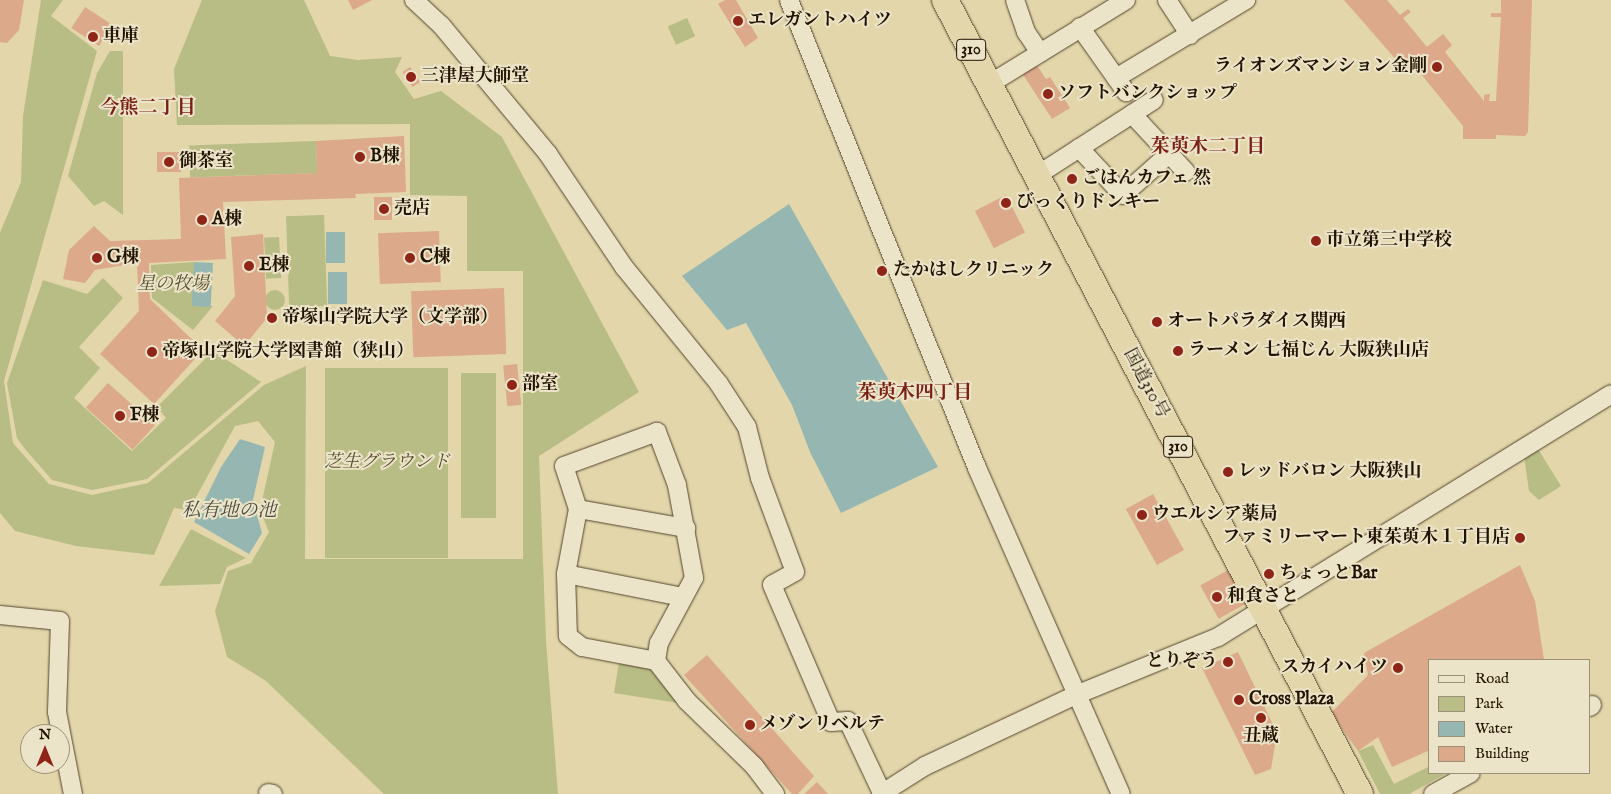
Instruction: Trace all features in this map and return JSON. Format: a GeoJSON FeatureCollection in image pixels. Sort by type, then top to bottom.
{"type":"FeatureCollection","features":[{"type":"Feature","properties":{"kind":"highway","name":"国道310号"},"geometry":{"type":"LineString","coordinates":[[945,0],[1360,794]]}},
{"type":"Feature","properties":{"kind":"street"},"geometry":{"type":"LineString","coordinates":[[414,0],[441,25],[548,154],[624,268],[719,384],[747,426],[760,478],[795,572],[772,585],[831,722],[848,721],[882,794],[925,766],[1076,695],[1218,638],[1611,394]]}},
{"type":"Feature","properties":{"kind":"street"},"geometry":{"type":"LineString","coordinates":[[789,0],[974,459],[1121,794]]}},
{"type":"Feature","properties":{"kind":"street"},"geometry":{"type":"LineString","coordinates":[[1015,0],[1026,32],[1039,51]]}},
{"type":"Feature","properties":{"kind":"street"},"geometry":{"type":"LineString","coordinates":[[988,85],[1039,51],[1126,0]]}},
{"type":"Feature","properties":{"kind":"street"},"geometry":{"type":"LineString","coordinates":[[1167,0],[1190,35]]}},
{"type":"Feature","properties":{"kind":"street"},"geometry":{"type":"LineString","coordinates":[[1080,27],[1121,85],[1190,35],[1246,0]]}},
{"type":"Feature","properties":{"kind":"street"},"geometry":{"type":"LineString","coordinates":[[1036,176],[1154,100]]}},
{"type":"Feature","properties":{"kind":"street"},"geometry":{"type":"LineString","coordinates":[[1132,114],[1186,172]]}},
{"type":"Feature","properties":{"kind":"street"},"geometry":{"type":"LineString","coordinates":[[1078,148],[1122,195],[1169,154]]}},
{"type":"Feature","properties":{"kind":"street"},"geometry":{"type":"LineString","coordinates":[[656,661],[659,643],[682,597],[694,578],[677,485],[657,432],[564,466],[578,509],[566,574],[568,636],[582,647],[656,661],[688,701],[754,766],[776,794]]}},
{"type":"Feature","properties":{"kind":"street"},"geometry":{"type":"LineString","coordinates":[[578,509],[686,528]]}},
{"type":"Feature","properties":{"kind":"street"},"geometry":{"type":"LineString","coordinates":[[566,574],[682,597]]}},
{"type":"Feature","properties":{"kind":"street"},"geometry":{"type":"LineString","coordinates":[[0,615],[60,621],[57,712],[73,794]]}},
{"type":"Feature","properties":{"kind":"street"},"geometry":{"type":"LineString","coordinates":[[1433,794],[1469,774]]}},
{"type":"Feature","properties":{"kind":"street"},"geometry":{"type":"LineString","coordinates":[[268,793],[273,794]]}},
{"type":"Feature","properties":{"kind":"green space"},"geometry":{"type":"Polygon","coordinates":[[[41,0],[63,0],[51,16],[97,51],[4,381],[13,443],[49,484],[92,495],[148,483],[264,385],[306,366],[305,559],[523,559],[523,271],[467,271],[467,196],[410,195],[410,124],[177,125],[174,69],[202,0],[304,0],[330,56],[358,60],[402,57],[395,72],[414,99],[441,91],[502,137],[639,392],[539,456],[546,641],[558,794],[384,794],[266,681],[227,657],[215,611],[228,571],[251,563],[269,532],[260,510],[275,442],[258,421],[235,426],[189,510],[174,508],[154,555],[76,546],[15,531],[0,513],[0,233],[21,182],[23,116],[41,0]]]}},
{"type":"Feature","properties":{"kind":"green space"},"geometry":{"type":"Polygon","coordinates":[[[687,18],[695,36],[676,45],[668,27],[687,18]]]}},
{"type":"Feature","properties":{"kind":"green space"},"geometry":{"type":"Polygon","coordinates":[[[110,51],[123,51],[123,215],[104,201],[94,206],[68,176],[97,73],[110,51]]]}},
{"type":"Feature","properties":{"kind":"green space"},"geometry":{"type":"Polygon","coordinates":[[[316,141],[317,173],[190,177],[189,145],[316,141]]]}},
{"type":"Feature","properties":{"kind":"green space"},"geometry":{"type":"Polygon","coordinates":[[[324,215],[327,306],[289,307],[286,216],[324,215]]]}},
{"type":"Feature","properties":{"kind":"green space"},"geometry":{"type":"Polygon","coordinates":[[[279,237],[281,278],[266,279],[264,238],[279,237]]]}},
{"type":"Feature","properties":{"kind":"green space","name":"星の牧場"},"geometry":{"type":"Polygon","coordinates":[[[194,262],[194,306],[213,306],[193,330],[152,298],[151,265],[194,262]]]}},
{"type":"Feature","properties":{"kind":"green space"},"geometry":{"type":"Polygon","coordinates":[[[103,278],[123,298],[79,347],[100,368],[74,398],[132,451],[166,418],[157,407],[213,351],[261,382],[147,479],[92,490],[52,480],[25,449],[17,438],[7,383],[43,280],[87,294],[103,278]]]}},
{"type":"Feature","properties":{"kind":"green space"},"geometry":{"type":"Polygon","coordinates":[[[275,290],[282,293],[285,300],[282,307],[275,310],[268,307],[265,300],[268,293],[275,290]]]}},
{"type":"Feature","properties":{"kind":"green space","name":"芝生グラウンド"},"geometry":{"type":"Polygon","coordinates":[[[325,368],[448,368],[448,558],[325,558],[325,368]]]}},
{"type":"Feature","properties":{"kind":"green space"},"geometry":{"type":"Polygon","coordinates":[[[461,373],[496,373],[496,518],[461,518],[461,373]]]}},
{"type":"Feature","properties":{"kind":"green space"},"geometry":{"type":"Polygon","coordinates":[[[1523,449],[1538,449],[1561,486],[1539,500],[1529,491],[1523,449]]]}},
{"type":"Feature","properties":{"kind":"green space"},"geometry":{"type":"Polygon","coordinates":[[[191,529],[246,558],[227,567],[220,584],[159,586],[191,529]]]}},
{"type":"Feature","properties":{"kind":"green space"},"geometry":{"type":"Polygon","coordinates":[[[619,662],[657,670],[678,703],[614,693],[619,662]]]}},
{"type":"Feature","properties":{"kind":"green space"},"geometry":{"type":"Polygon","coordinates":[[[1373,745],[1394,784],[1428,767],[1428,774],[1445,774],[1409,794],[1380,794],[1358,751],[1373,745]]]}},
{"type":"Feature","properties":{"kind":"water"},"geometry":{"type":"Polygon","coordinates":[[[789,204],[938,467],[841,513],[810,452],[792,405],[746,323],[727,330],[682,276],[789,204]]]}},
{"type":"Feature","properties":{"kind":"water"},"geometry":{"type":"Polygon","coordinates":[[[326,232],[345,232],[345,263],[326,263],[326,232]]]}},
{"type":"Feature","properties":{"kind":"water"},"geometry":{"type":"Polygon","coordinates":[[[194,262],[213,263],[211,307],[192,306],[194,262]]]}},
{"type":"Feature","properties":{"kind":"water"},"geometry":{"type":"Polygon","coordinates":[[[328,272],[347,272],[347,304],[328,304],[328,272]]]}},
{"type":"Feature","properties":{"kind":"water","name":"私有地の池"},"geometry":{"type":"Polygon","coordinates":[[[240,439],[265,447],[253,500],[262,533],[249,554],[194,522],[221,467],[240,439]]]}},
{"type":"Feature","properties":{"kind":"building"},"geometry":{"type":"Polygon","coordinates":[[[0,0],[24,0],[19,30],[7,43],[0,42],[0,0]]]}},
{"type":"Feature","properties":{"kind":"building"},"geometry":{"type":"Polygon","coordinates":[[[348,0],[372,0],[353,10],[348,0]]]}},
{"type":"Feature","properties":{"kind":"building","name":"エレガントハイツ"},"geometry":{"type":"Polygon","coordinates":[[[725,0],[736,0],[758,38],[745,47],[718,4],[725,0]]]}},
{"type":"Feature","properties":{"kind":"building","name":"ライオンズマンション金剛"},"geometry":{"type":"Polygon","coordinates":[[[1344,0],[1387,0],[1400,15],[1408,9],[1411,12],[1403,18],[1427,47],[1443,34],[1452,45],[1445,52],[1484,101],[1484,95],[1490,94],[1489,101],[1496,101],[1501,17],[1491,17],[1491,13],[1501,13],[1501,0],[1532,0],[1528,132],[1525,136],[1496,135],[1496,139],[1463,139],[1463,126],[1413,64],[1406,71],[1344,0]]]}},
{"type":"Feature","properties":{"kind":"building","name":"車庫"},"geometry":{"type":"Polygon","coordinates":[[[85,7],[113,25],[99,46],[71,28],[85,7]]]}},
{"type":"Feature","properties":{"kind":"building","name":"ソフトバンクショップ"},"geometry":{"type":"Polygon","coordinates":[[[1036,64],[1046,79],[1050,77],[1070,108],[1052,119],[1022,73],[1036,64]]]}},
{"type":"Feature","properties":{"kind":"building","name":"三津屋大師堂"},"geometry":{"type":"Polygon","coordinates":[[[410,67],[420,82],[413,87],[403,72],[410,67]]]}},
{"type":"Feature","properties":{"kind":"building"},"geometry":{"type":"Polygon","coordinates":[[[404,136],[406,192],[355,194],[356,198],[223,202],[226,259],[149,263],[150,299],[203,350],[154,404],[100,354],[139,311],[137,263],[95,270],[85,283],[63,279],[69,250],[94,226],[110,241],[181,239],[179,178],[317,173],[316,141],[404,136]]]}},
{"type":"Feature","properties":{"kind":"building","name":"御茶室"},"geometry":{"type":"Polygon","coordinates":[[[157,152],[181,152],[181,172],[157,172],[157,152]]]}},
{"type":"Feature","properties":{"kind":"building"},"geometry":{"type":"Polygon","coordinates":[[[1006,195],[1025,232],[994,248],[975,211],[1006,195]]]}},
{"type":"Feature","properties":{"kind":"building","name":"売店"},"geometry":{"type":"Polygon","coordinates":[[[374,197],[392,197],[392,220],[374,220],[374,197]]]}},
{"type":"Feature","properties":{"kind":"building","name":"C棟"},"geometry":{"type":"Polygon","coordinates":[[[439,231],[441,282],[380,284],[378,233],[439,231]]]}},
{"type":"Feature","properties":{"kind":"building","name":"E棟"},"geometry":{"type":"Polygon","coordinates":[[[263,234],[267,318],[244,346],[215,321],[235,296],[231,237],[263,234]]]}},
{"type":"Feature","properties":{"kind":"building"},"geometry":{"type":"Polygon","coordinates":[[[504,288],[506,354],[413,357],[411,291],[504,288]]]}},
{"type":"Feature","properties":{"kind":"building","name":"部室"},"geometry":{"type":"Polygon","coordinates":[[[517,364],[521,405],[507,406],[503,365],[517,364]]]}},
{"type":"Feature","properties":{"kind":"building","name":"F棟"},"geometry":{"type":"Polygon","coordinates":[[[108,383],[155,425],[133,450],[86,408],[108,383]]]}},
{"type":"Feature","properties":{"kind":"building"},"geometry":{"type":"Polygon","coordinates":[[[1153,494],[1184,550],[1157,565],[1126,509],[1153,494]]]}},
{"type":"Feature","properties":{"kind":"building","name":"スカイハイツ"},"geometry":{"type":"Polygon","coordinates":[[[1520,565],[1535,601],[1544,659],[1428,659],[1428,751],[1392,767],[1378,737],[1358,751],[1331,713],[1368,675],[1364,653],[1520,565]]]}},
{"type":"Feature","properties":{"kind":"building"},"geometry":{"type":"Polygon","coordinates":[[[1230,569],[1248,602],[1219,619],[1200,585],[1230,569]]]}},
{"type":"Feature","properties":{"kind":"building","name":"Cross Plaza"},"geometry":{"type":"Polygon","coordinates":[[[1238,652],[1277,733],[1271,769],[1255,775],[1202,668],[1238,652]]]}},
{"type":"Feature","properties":{"kind":"building","name":"メゾンリベルテ"},"geometry":{"type":"Polygon","coordinates":[[[707,655],[814,776],[798,794],[792,794],[684,675],[707,655]]]}},
{"type":"Feature","properties":{"kind":"building"},"geometry":{"type":"Polygon","coordinates":[[[817,782],[828,794],[804,794],[817,782]]]}},
{"type":"Feature","properties":{"kind":"place","name":"エレガントハイツ"},"geometry":{"type":"Point","coordinates":[738,21]}},
{"type":"Feature","properties":{"kind":"place","name":"車庫"},"geometry":{"type":"Point","coordinates":[93,37]}},
{"type":"Feature","properties":{"kind":"place","name":"ライオンズマンション金剛"},"geometry":{"type":"Point","coordinates":[1437,67]}},
{"type":"Feature","properties":{"kind":"place","name":"三津屋大師堂"},"geometry":{"type":"Point","coordinates":[411,77]}},
{"type":"Feature","properties":{"kind":"place","name":"ソフトバンクショップ"},"geometry":{"type":"Point","coordinates":[1048,94]}},
{"type":"Feature","properties":{"kind":"place","name":"B棟"},"geometry":{"type":"Point","coordinates":[360,157]}},
{"type":"Feature","properties":{"kind":"place","name":"御茶室"},"geometry":{"type":"Point","coordinates":[169,162]}},
{"type":"Feature","properties":{"kind":"place","name":"ごはんカフェ 然"},"geometry":{"type":"Point","coordinates":[1072,179]}},
{"type":"Feature","properties":{"kind":"place","name":"びっくりドンキー"},"geometry":{"type":"Point","coordinates":[1006,203]}},
{"type":"Feature","properties":{"kind":"place","name":"売店"},"geometry":{"type":"Point","coordinates":[384,209]}},
{"type":"Feature","properties":{"kind":"place","name":"A棟"},"geometry":{"type":"Point","coordinates":[202,220]}},
{"type":"Feature","properties":{"kind":"place","name":"市立第三中学校"},"geometry":{"type":"Point","coordinates":[1316,241]}},
{"type":"Feature","properties":{"kind":"place","name":"G棟"},"geometry":{"type":"Point","coordinates":[97,258]}},
{"type":"Feature","properties":{"kind":"place","name":"C棟"},"geometry":{"type":"Point","coordinates":[410,258]}},
{"type":"Feature","properties":{"kind":"place","name":"E棟"},"geometry":{"type":"Point","coordinates":[249,266]}},
{"type":"Feature","properties":{"kind":"place","name":"たかはしクリニック"},"geometry":{"type":"Point","coordinates":[882,271]}},
{"type":"Feature","properties":{"kind":"place","name":"帝塚山学院大学（文学部）"},"geometry":{"type":"Point","coordinates":[272,318]}},
{"type":"Feature","properties":{"kind":"place","name":"オートパラダイス関西"},"geometry":{"type":"Point","coordinates":[1157,322]}},
{"type":"Feature","properties":{"kind":"place","name":"ラーメン 七福じん 大阪狭山店"},"geometry":{"type":"Point","coordinates":[1178,351]}},
{"type":"Feature","properties":{"kind":"place","name":"帝塚山学院大学図書館（狭山）"},"geometry":{"type":"Point","coordinates":[152,352]}},
{"type":"Feature","properties":{"kind":"place","name":"部室"},"geometry":{"type":"Point","coordinates":[512,385]}},
{"type":"Feature","properties":{"kind":"place","name":"F棟"},"geometry":{"type":"Point","coordinates":[120,416]}},
{"type":"Feature","properties":{"kind":"place","name":"レッドバロン 大阪狭山"},"geometry":{"type":"Point","coordinates":[1228,472]}},
{"type":"Feature","properties":{"kind":"place","name":"ウエルシア薬局"},"geometry":{"type":"Point","coordinates":[1142,515]}},
{"type":"Feature","properties":{"kind":"place","name":"ファミリーマート東茱萸木１丁目店"},"geometry":{"type":"Point","coordinates":[1520,538]}},
{"type":"Feature","properties":{"kind":"place","name":"ちょっとBar"},"geometry":{"type":"Point","coordinates":[1269,574]}},
{"type":"Feature","properties":{"kind":"place","name":"和食さと"},"geometry":{"type":"Point","coordinates":[1217,597]}},
{"type":"Feature","properties":{"kind":"place","name":"とりぞう"},"geometry":{"type":"Point","coordinates":[1228,662]}},
{"type":"Feature","properties":{"kind":"place","name":"スカイハイツ"},"geometry":{"type":"Point","coordinates":[1398,668]}},
{"type":"Feature","properties":{"kind":"place","name":"Cross Plaza"},"geometry":{"type":"Point","coordinates":[1239,700]}},
{"type":"Feature","properties":{"kind":"place","name":"丑蔵"},"geometry":{"type":"Point","coordinates":[1261,718]}},
{"type":"Feature","properties":{"kind":"place","name":"メゾンリベルテ"},"geometry":{"type":"Point","coordinates":[750,725]}},
{"type":"Feature","properties":{"kind":"district","name":"今熊二丁目"},"geometry":{"type":"Point","coordinates":[148,109]}},
{"type":"Feature","properties":{"kind":"district","name":"茱萸木二丁目"},"geometry":{"type":"Point","coordinates":[1208,148]}},
{"type":"Feature","properties":{"kind":"district","name":"茱萸木四丁目"},"geometry":{"type":"Point","coordinates":[915,394]}}]}
